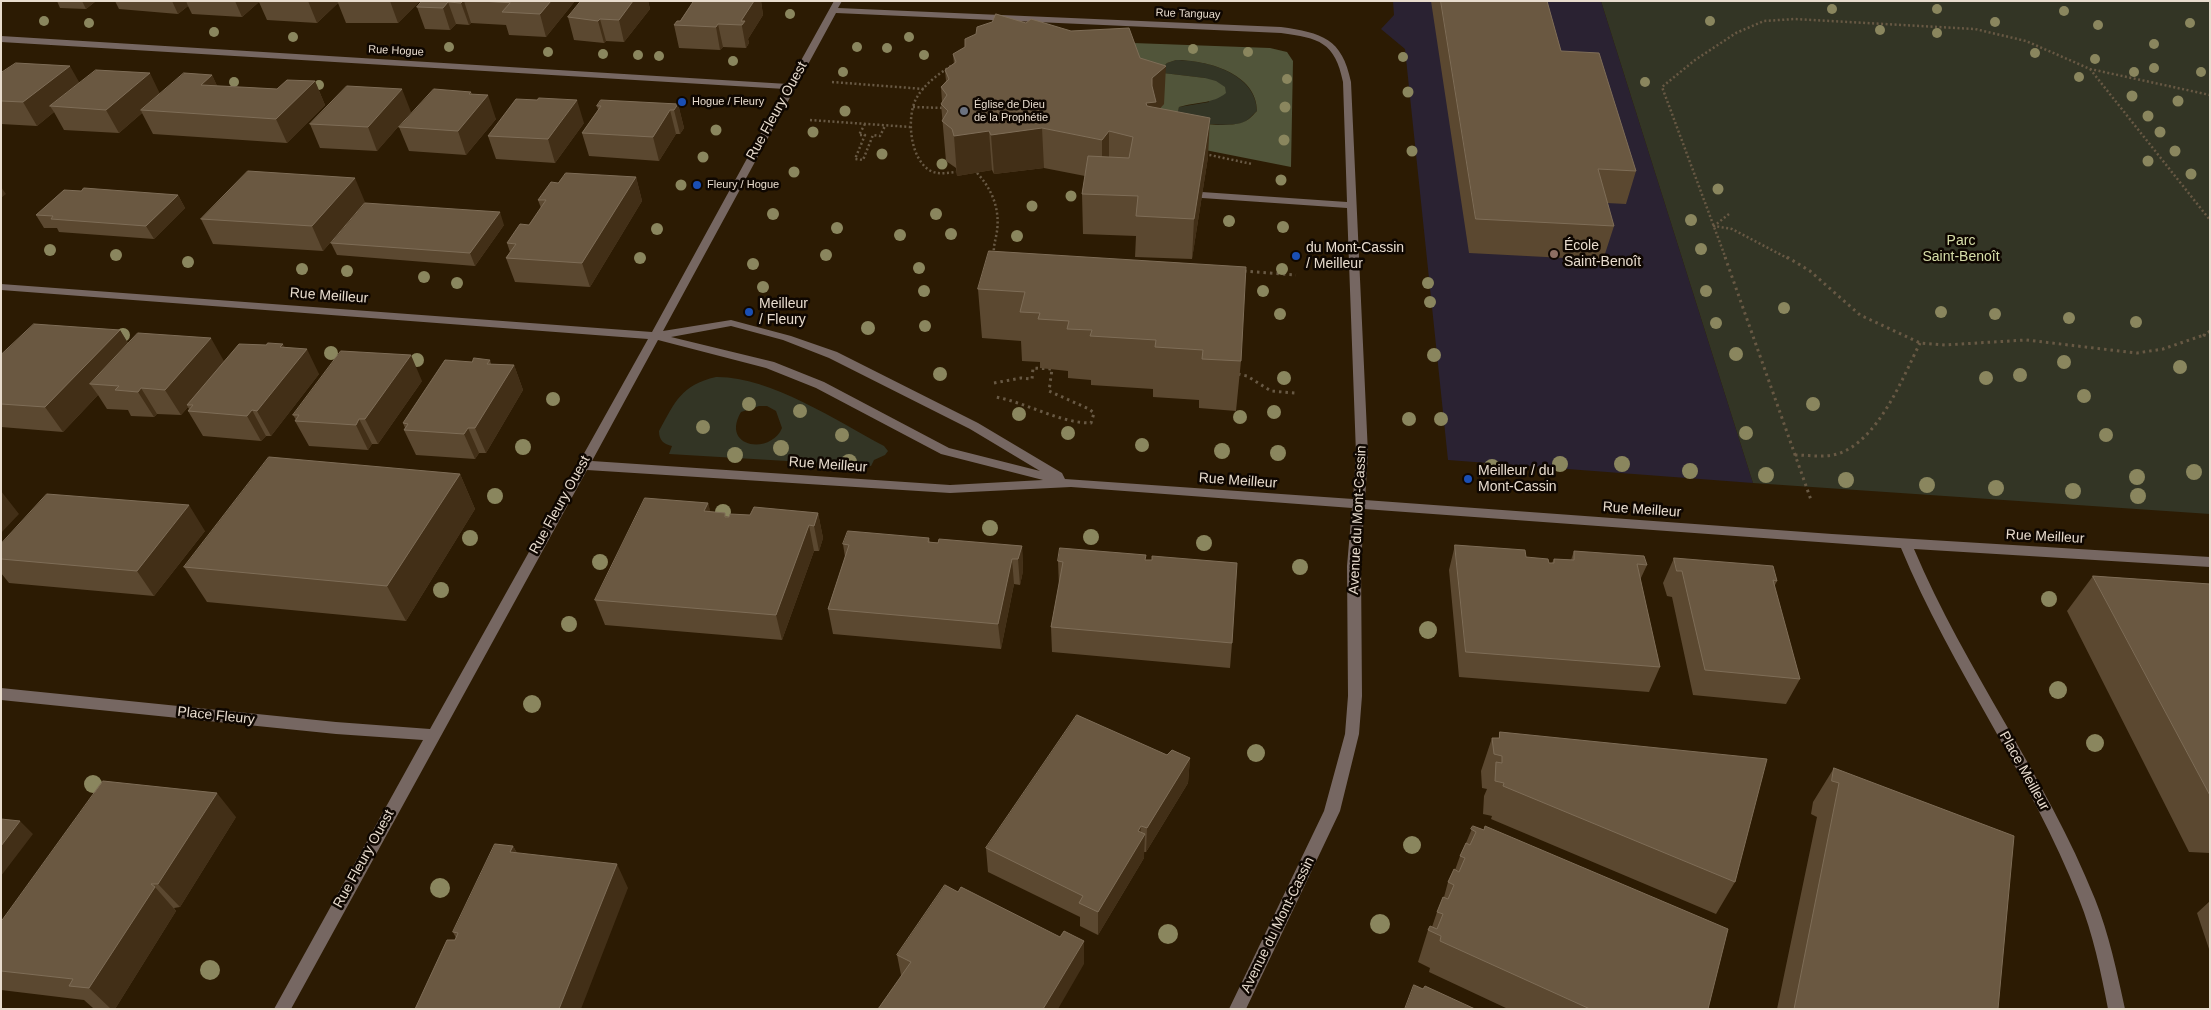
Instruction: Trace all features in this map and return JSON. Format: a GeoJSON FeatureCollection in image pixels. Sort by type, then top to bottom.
{"type":"FeatureCollection","features":[{"type":"Feature","properties":{"kind":"street","name":"Rue Fleury Ouest"},"geometry":{"type":"LineString","coordinates":[[282,1009],[582,464],[655,336],[838,1]]}},
{"type":"Feature","properties":{"kind":"street","name":"Rue Tanguay"},"geometry":{"type":"LineString","coordinates":[[833,10],[1268,29],[1310,35],[1329,43]]}},
{"type":"Feature","properties":{"kind":"street","name":"Rue Hogue"},"geometry":{"type":"LineString","coordinates":[[1,38],[790,87]]}},
{"type":"Feature","properties":{"kind":"street","name":"Avenue du Mont-Cassin"},"geometry":{"type":"LineString","coordinates":[[1237,1009],[1332,811],[1352,734],[1354,708],[1354,566],[1362,454],[1346,71],[1339,52],[1329,43]]}},
{"type":"Feature","properties":{"kind":"street"},"geometry":{"type":"LineString","coordinates":[[1202,195],[1352,205]]}},
{"type":"Feature","properties":{"kind":"street","name":"Rue Meilleur"},"geometry":{"type":"LineString","coordinates":[[1,287],[655,336],[770,365],[820,386],[945,450],[1071,484]]}},
{"type":"Feature","properties":{"kind":"street","name":"Rue Meilleur"},"geometry":{"type":"LineString","coordinates":[[655,336],[730,324],[804,344],[840,359],[974,426],[1071,484]]}},
{"type":"Feature","properties":{"kind":"street","name":"Rue Meilleur"},"geometry":{"type":"LineString","coordinates":[[582,464],[950,489],[1071,484],[1905,544],[2210,562]]}},
{"type":"Feature","properties":{"kind":"street","name":"Place Meilleur"},"geometry":{"type":"LineString","coordinates":[[1905,544],[1933,606],[2030,780],[2072,864],[2087,899],[2099,935],[2117,1009]]}},
{"type":"Feature","properties":{"kind":"street","name":"Place Fleury"},"geometry":{"type":"LineString","coordinates":[[1,694],[432,736]]}},
{"type":"Feature","properties":{"kind":"path"},"geometry":{"type":"LineString","coordinates":[[1811,500],[1714,226],[1662,87],[1678,73],[1745,27],[1775,19],[1795,19],[1975,28],[2026,41],[2090,68],[2210,95]]}},
{"type":"Feature","properties":{"kind":"path"},"geometry":{"type":"LineString","coordinates":[[952,65],[932,80],[918,95],[913,107],[910,127],[921,160],[927,168],[936,172],[956,172]]}},
{"type":"Feature","properties":{"kind":"path"},"geometry":{"type":"LineString","coordinates":[[2090,68],[2210,220]]}},
{"type":"Feature","properties":{"kind":"path"},"geometry":{"type":"LineString","coordinates":[[829,82],[924,88]]}},
{"type":"Feature","properties":{"kind":"path"},"geometry":{"type":"LineString","coordinates":[[913,107],[949,109]]}},
{"type":"Feature","properties":{"kind":"path"},"geometry":{"type":"LineString","coordinates":[[810,120],[910,127]]}},
{"type":"Feature","properties":{"kind":"path"},"geometry":{"type":"LineString","coordinates":[[865,124],[859,135],[865,135],[855,159],[863,160],[874,135],[880,136],[885,126]]}},
{"type":"Feature","properties":{"kind":"path"},"geometry":{"type":"LineString","coordinates":[[1197,152],[1255,164]]}},
{"type":"Feature","properties":{"kind":"path"},"geometry":{"type":"LineString","coordinates":[[977,173],[983,178],[993,196],[998,214],[992,254],[1002,255]]}},
{"type":"Feature","properties":{"kind":"path"},"geometry":{"type":"LineString","coordinates":[[1714,226],[1729,214]]}},
{"type":"Feature","properties":{"kind":"path"},"geometry":{"type":"LineString","coordinates":[[1714,226],[1732,229],[1774,250],[1810,271],[1860,315],[1920,343],[1945,345],[2026,340],[2137,353],[2163,349],[2204,335],[2210,331]]}},
{"type":"Feature","properties":{"kind":"path"},"geometry":{"type":"LineString","coordinates":[[1237,271],[1296,275]]}},
{"type":"Feature","properties":{"kind":"path"},"geometry":{"type":"LineString","coordinates":[[2204,335],[2210,337]]}},
{"type":"Feature","properties":{"kind":"path"},"geometry":{"type":"LineString","coordinates":[[1795,455],[1840,453],[1860,439],[1882,414],[1920,343]]}},
{"type":"Feature","properties":{"kind":"path"},"geometry":{"type":"LineString","coordinates":[[993,397],[1018,401],[1078,424],[1091,423],[1094,418],[1094,413],[1088,408],[1055,396],[1049,391],[1052,369],[1033,368],[1032,379],[1020,378],[994,383]]}},
{"type":"Feature","properties":{"kind":"path"},"geometry":{"type":"LineString","coordinates":[[1238,374],[1247,376],[1271,390],[1295,393]]}},
{"type":"Feature","properties":{"kind":"shaded area","name":"École Saint-Benoît"},"geometry":{"type":"Polygon","coordinates":[[[1393,1],[1601,1],[1753,483],[1448,460],[1405,49],[1381,29],[1394,15],[1393,1]]]}},
{"type":"Feature","properties":{"kind":"green space","name":"Parc Saint-Benoît"},"geometry":{"type":"Polygon","coordinates":[[[1601,1],[2210,1],[2210,514],[1753,483],[1601,1]]]}},
{"type":"Feature","properties":{"kind":"green space"},"geometry":{"type":"Polygon","coordinates":[[[1051,40],[1270,48],[1287,52],[1293,61],[1291,167],[1195,148],[1051,40]],[[1176,60],[1167,63],[1161,69],[1163,73],[1216,81],[1225,87],[1226,93],[1210,101],[1179,107],[1177,115],[1198,123],[1226,125],[1243,122],[1257,111],[1255,98],[1249,87],[1239,78],[1215,66],[1176,60]]]}},
{"type":"Feature","properties":{"kind":"green space"},"geometry":{"type":"Polygon","coordinates":[[[1176,60],[1215,66],[1239,78],[1248,87],[1254,98],[1257,111],[1242,123],[1227,125],[1198,123],[1176,115],[1179,107],[1209,102],[1205,78],[1163,73],[1160,69],[1167,63],[1176,60]]]}},
{"type":"Feature","properties":{"kind":"green space"},"geometry":{"type":"Polygon","coordinates":[[[716,377],[737,379],[780,392],[884,446],[888,451],[885,455],[874,460],[871,466],[669,454],[672,446],[662,442],[659,431],[680,396],[704,380],[716,377]],[[759,406],[741,412],[736,424],[737,433],[742,440],[750,444],[759,444],[768,442],[776,437],[782,428],[776,411],[767,406],[759,406]]]}},
{"type":"Feature","properties":{"kind":"building"},"geometry":{"type":"Polygon","coordinates":[[[422,1],[463,1],[461,3],[448,2],[443,8],[417,7],[422,1]]]}},
{"type":"Feature","properties":{"kind":"building"},"geometry":{"type":"Polygon","coordinates":[[[480,1],[551,1],[540,14],[502,12],[510,3],[480,1]]]}},
{"type":"Feature","properties":{"kind":"building"},"geometry":{"type":"Polygon","coordinates":[[[581,1],[633,1],[619,20],[600,19],[598,21],[568,17],[581,1]]]}},
{"type":"Feature","properties":{"kind":"building"},"geometry":{"type":"Polygon","coordinates":[[[694,1],[754,1],[741,21],[745,21],[742,25],[718,24],[716,27],[674,25],[677,21],[680,21],[694,1]]]}},
{"type":"Feature","properties":{"kind":"building"},"geometry":{"type":"Polygon","coordinates":[[[1441,1],[1547,1],[1561,51],[1599,53],[1636,171],[1598,169],[1614,226],[1476,219],[1441,1]]]}},
{"type":"Feature","properties":{"kind":"building"},"geometry":{"type":"Polygon","coordinates":[[[996,14],[1026,23],[1031,19],[1071,31],[1129,28],[1140,58],[1166,66],[1152,78],[1156,102],[1146,103],[1147,106],[1210,118],[1194,219],[1136,216],[1138,196],[1082,194],[1088,156],[1129,158],[1133,137],[1109,131],[1102,140],[1042,128],[991,135],[989,131],[954,136],[952,129],[942,121],[948,111],[941,104],[947,95],[941,87],[949,79],[945,70],[956,62],[953,54],[965,47],[965,39],[976,34],[977,27],[992,22],[996,14]]]}},
{"type":"Feature","properties":{"kind":"building"},"geometry":{"type":"Polygon","coordinates":[[[16,63],[70,66],[23,102],[1,101],[1,73],[16,63]]]}},
{"type":"Feature","properties":{"kind":"building"},"geometry":{"type":"Polygon","coordinates":[[[96,70],[150,73],[106,110],[50,106],[96,70]]]}},
{"type":"Feature","properties":{"kind":"building"},"geometry":{"type":"Polygon","coordinates":[[[184,73],[212,75],[201,85],[277,89],[287,80],[315,81],[276,119],[141,110],[184,73]]]}},
{"type":"Feature","properties":{"kind":"building"},"geometry":{"type":"Polygon","coordinates":[[[347,86],[402,89],[368,127],[310,124],[347,86]]]}},
{"type":"Feature","properties":{"kind":"building"},"geometry":{"type":"Polygon","coordinates":[[[434,89],[488,95],[458,131],[399,127],[434,89]]]}},
{"type":"Feature","properties":{"kind":"building"},"geometry":{"type":"Polygon","coordinates":[[[539,98],[577,100],[548,139],[488,136],[516,99],[537,100],[539,98]]]}},
{"type":"Feature","properties":{"kind":"building"},"geometry":{"type":"Polygon","coordinates":[[[601,100],[678,104],[674,110],[670,110],[653,137],[582,133],[601,106],[597,106],[601,100]]]}},
{"type":"Feature","properties":{"kind":"building"},"geometry":{"type":"Polygon","coordinates":[[[248,171],[355,178],[312,226],[201,219],[248,171]]]}},
{"type":"Feature","properties":{"kind":"building"},"geometry":{"type":"Polygon","coordinates":[[[566,173],[636,177],[582,263],[506,258],[516,244],[507,243],[520,224],[529,225],[546,200],[538,200],[551,182],[558,183],[566,173]]]}},
{"type":"Feature","properties":{"kind":"building"},"geometry":{"type":"Polygon","coordinates":[[[84,188],[178,195],[146,226],[51,219],[53,216],[36,215],[64,190],[81,191],[84,188]]]}},
{"type":"Feature","properties":{"kind":"building"},"geometry":{"type":"Polygon","coordinates":[[[365,203],[500,212],[470,253],[331,243],[365,203]]]}},
{"type":"Feature","properties":{"kind":"building"},"geometry":{"type":"Polygon","coordinates":[[[989,251],[1246,267],[1241,361],[1202,359],[1203,350],[1155,347],[1156,340],[1090,336],[1092,330],[1067,329],[1069,321],[1038,319],[1040,313],[1020,312],[1025,292],[978,289],[989,251]]]}},
{"type":"Feature","properties":{"kind":"building"},"geometry":{"type":"Polygon","coordinates":[[[34,324],[120,330],[45,407],[1,404],[1,355],[34,324]]]}},
{"type":"Feature","properties":{"kind":"building"},"geometry":{"type":"Polygon","coordinates":[[[138,333],[211,338],[165,390],[141,388],[138,392],[115,390],[119,386],[90,384],[138,333]]]}},
{"type":"Feature","properties":{"kind":"building"},"geometry":{"type":"Polygon","coordinates":[[[268,343],[283,344],[280,347],[307,349],[257,411],[252,410],[247,416],[188,411],[193,405],[187,405],[239,344],[266,345],[268,343]]]}},
{"type":"Feature","properties":{"kind":"building"},"geometry":{"type":"Polygon","coordinates":[[[341,351],[411,355],[365,419],[359,419],[356,425],[295,421],[299,415],[293,415],[341,351]]]}},
{"type":"Feature","properties":{"kind":"building"},"geometry":{"type":"Polygon","coordinates":[[[474,358],[490,360],[487,364],[514,365],[475,428],[468,428],[464,434],[404,430],[408,424],[403,423],[445,360],[472,362],[474,358]]]}},
{"type":"Feature","properties":{"kind":"building"},"geometry":{"type":"Polygon","coordinates":[[[269,457],[460,474],[387,586],[184,567],[269,457]]]}},
{"type":"Feature","properties":{"kind":"building"},"geometry":{"type":"Polygon","coordinates":[[[47,494],[189,505],[137,571],[1,559],[1,544],[47,494]]]}},
{"type":"Feature","properties":{"kind":"building"},"geometry":{"type":"Polygon","coordinates":[[[645,498],[708,503],[704,511],[725,513],[725,517],[729,517],[730,514],[750,515],[754,507],[818,513],[814,526],[809,525],[776,615],[595,600],[645,498]]]}},
{"type":"Feature","properties":{"kind":"building"},"geometry":{"type":"Polygon","coordinates":[[[848,531],[929,538],[928,542],[938,543],[939,539],[1022,546],[1018,559],[1012,559],[998,624],[828,609],[849,545],[843,544],[848,531]]]}},
{"type":"Feature","properties":{"kind":"building"},"geometry":{"type":"Polygon","coordinates":[[[1455,545],[1525,550],[1526,557],[1548,559],[1549,563],[1554,563],[1554,559],[1574,560],[1574,551],[1644,556],[1647,565],[1637,564],[1660,667],[1466,652],[1455,545]]]}},
{"type":"Feature","properties":{"kind":"building"},"geometry":{"type":"Polygon","coordinates":[[[1060,548],[1146,555],[1145,560],[1152,560],[1152,556],[1237,563],[1232,643],[1051,627],[1063,562],[1058,561],[1060,548]]]}},
{"type":"Feature","properties":{"kind":"building"},"geometry":{"type":"Polygon","coordinates":[[[1674,558],[1773,566],[1777,581],[1773,580],[1800,679],[1705,670],[1682,571],[1677,571],[1674,558]]]}},
{"type":"Feature","properties":{"kind":"building"},"geometry":{"type":"Polygon","coordinates":[[[2093,576],[2210,584],[2210,795],[2093,576]]]}},
{"type":"Feature","properties":{"kind":"building"},"geometry":{"type":"Polygon","coordinates":[[[1077,715],[1167,755],[1172,750],[1190,758],[1147,828],[1141,826],[1138,831],[1145,834],[1098,912],[1079,903],[1083,896],[986,848],[1077,715]]]}},
{"type":"Feature","properties":{"kind":"building"},"geometry":{"type":"Polygon","coordinates":[[[1500,732],[1767,759],[1735,882],[1503,786],[1504,783],[1495,781],[1496,762],[1502,763],[1502,756],[1494,754],[1492,738],[1499,738],[1500,732]]]}},
{"type":"Feature","properties":{"kind":"building"},"geometry":{"type":"Polygon","coordinates":[[[1834,768],[2014,836],[1998,1009],[1794,1009],[1839,783],[1832,781],[1834,768]]]}},
{"type":"Feature","properties":{"kind":"building"},"geometry":{"type":"Polygon","coordinates":[[[103,781],[217,793],[158,884],[151,884],[155,887],[89,988],[69,986],[73,979],[1,971],[1,922],[103,781]]]}},
{"type":"Feature","properties":{"kind":"building"},"geometry":{"type":"Polygon","coordinates":[[[1,819],[20,821],[1,846],[1,819]]]}},
{"type":"Feature","properties":{"kind":"building"},"geometry":{"type":"Polygon","coordinates":[[[1473,826],[1484,830],[1485,826],[1728,929],[1708,1009],[1590,1009],[1440,941],[1441,936],[1428,930],[1430,926],[1437,929],[1443,914],[1437,912],[1443,897],[1448,899],[1454,885],[1448,882],[1454,869],[1459,872],[1465,858],[1460,856],[1466,843],[1470,845],[1476,832],[1471,829],[1473,826]]]}},
{"type":"Feature","properties":{"kind":"building"},"geometry":{"type":"Polygon","coordinates":[[[495,844],[513,846],[510,852],[617,864],[559,1009],[415,1009],[447,940],[455,940],[458,933],[453,932],[495,844]]]}},
{"type":"Feature","properties":{"kind":"building"},"geometry":{"type":"Polygon","coordinates":[[[945,885],[958,892],[961,887],[1060,937],[1064,931],[1084,941],[1043,1009],[878,1009],[911,962],[897,955],[945,885]]]}},
{"type":"Feature","properties":{"kind":"building"},"geometry":{"type":"Polygon","coordinates":[[[1414,985],[1423,989],[1425,986],[1475,1009],[1405,1009],[1414,985]]]}},
{"type":"Feature","properties":{"kind":"place","name":"Hogue / Fleury"},"geometry":{"type":"Point","coordinates":[682,102]}},
{"type":"Feature","properties":{"kind":"place","name":"Église de Dieu de la Prophétie"},"geometry":{"type":"Point","coordinates":[964,111]}},
{"type":"Feature","properties":{"kind":"place","name":"Fleury / Hogue"},"geometry":{"type":"Point","coordinates":[697,185]}},
{"type":"Feature","properties":{"kind":"place","name":"École Saint-Benoît"},"geometry":{"type":"Point","coordinates":[1554,254]}},
{"type":"Feature","properties":{"kind":"place","name":"du Mont-Cassin / Meilleur"},"geometry":{"type":"Point","coordinates":[1296,256]}},
{"type":"Feature","properties":{"kind":"place","name":"Meilleur / Fleury"},"geometry":{"type":"Point","coordinates":[749,312]}},
{"type":"Feature","properties":{"kind":"place","name":"Meilleur / du Mont-Cassin"},"geometry":{"type":"Point","coordinates":[1468,479]}}]}
